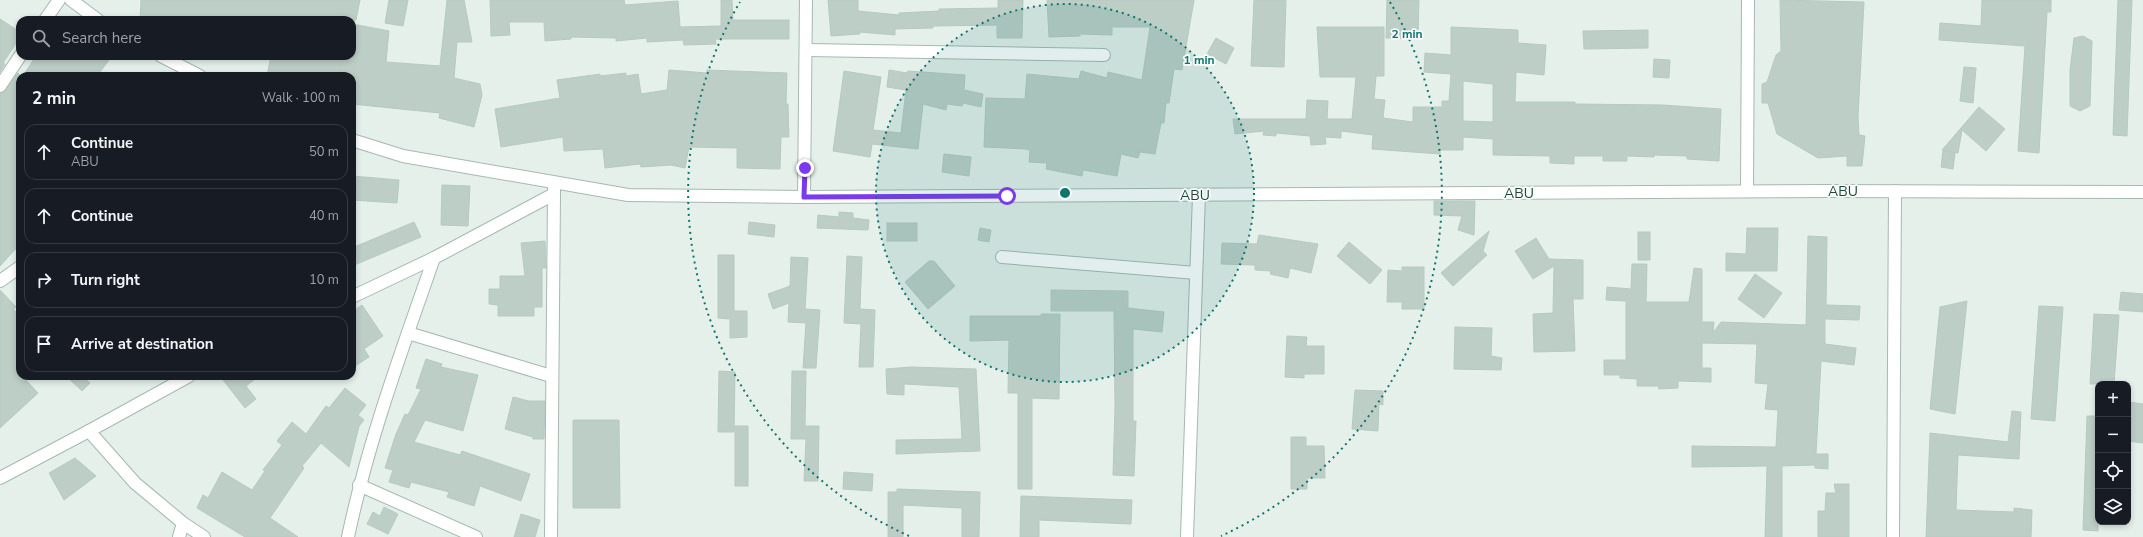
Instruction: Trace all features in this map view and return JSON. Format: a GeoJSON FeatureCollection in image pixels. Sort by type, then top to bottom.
{"type":"FeatureCollection","features":[{"type":"Feature","properties":{"kind":"street"},"geometry":{"type":"LineString","coordinates":[[48,16],[59,0]]}},
{"type":"Feature","properties":{"kind":"street"},"geometry":{"type":"LineString","coordinates":[[71,0],[93,16]]}},
{"type":"Feature","properties":{"kind":"street"},"geometry":{"type":"LineString","coordinates":[[804,197],[807,50],[806,0]]}},
{"type":"Feature","properties":{"kind":"street"},"geometry":{"type":"LineString","coordinates":[[1747,191],[1748,0]]}},
{"type":"Feature","properties":{"kind":"street"},"geometry":{"type":"LineString","coordinates":[[807,50],[1104,55]]}},
{"type":"Feature","properties":{"kind":"street"},"geometry":{"type":"LineString","coordinates":[[0,86],[17,60]]}},
{"type":"Feature","properties":{"kind":"street"},"geometry":{"type":"LineString","coordinates":[[169,60],[192,72]]}},
{"type":"Feature","properties":{"kind":"street","name":"ABU"},"geometry":{"type":"LineString","coordinates":[[356,141],[403,156],[628,195],[895,197],[1747,191],[2143,192]]}},
{"type":"Feature","properties":{"kind":"street"},"geometry":{"type":"LineString","coordinates":[[551,537],[551,376],[554,181]]}},
{"type":"Feature","properties":{"kind":"street"},"geometry":{"type":"LineString","coordinates":[[1893,537],[1895,191]]}},
{"type":"Feature","properties":{"kind":"street"},"geometry":{"type":"LineString","coordinates":[[356,295],[434,258],[554,194]]}},
{"type":"Feature","properties":{"kind":"street"},"geometry":{"type":"LineString","coordinates":[[1187,537],[1199,195]]}},
{"type":"Feature","properties":{"kind":"street"},"geometry":{"type":"LineString","coordinates":[[1002,257],[1196,273]]}},
{"type":"Feature","properties":{"kind":"street"},"geometry":{"type":"LineString","coordinates":[[348,537],[359,485],[377,422],[434,258]]}},
{"type":"Feature","properties":{"kind":"street"},"geometry":{"type":"LineString","coordinates":[[0,281],[16,270]]}},
{"type":"Feature","properties":{"kind":"street"},"geometry":{"type":"LineString","coordinates":[[408,333],[551,376]]}},
{"type":"Feature","properties":{"kind":"street"},"geometry":{"type":"LineString","coordinates":[[0,478],[182,380]]}},
{"type":"Feature","properties":{"kind":"street"},"geometry":{"type":"LineString","coordinates":[[89,431],[135,483],[183,523],[204,537]]}},
{"type":"Feature","properties":{"kind":"street"},"geometry":{"type":"LineString","coordinates":[[359,485],[476,537]]}},
{"type":"Feature","properties":{"kind":"street"},"geometry":{"type":"LineString","coordinates":[[179,537],[183,523]]}},
{"type":"Feature","properties":{"kind":"building"},"geometry":{"type":"Polygon","coordinates":[[[141,0],[360,0],[356,20],[356,16],[140,16],[141,0]]]}},
{"type":"Feature","properties":{"kind":"building"},"geometry":{"type":"Polygon","coordinates":[[[389,0],[408,0],[403,26],[385,23],[389,0]]]}},
{"type":"Feature","properties":{"kind":"building"},"geometry":{"type":"Polygon","coordinates":[[[447,0],[464,0],[472,42],[457,42],[454,78],[480,84],[482,95],[474,127],[439,118],[440,113],[356,104],[356,72],[268,72],[270,60],[356,60],[356,25],[389,31],[386,62],[440,66],[447,0]]]}},
{"type":"Feature","properties":{"kind":"building"},"geometry":{"type":"Polygon","coordinates":[[[490,0],[624,0],[625,5],[678,1],[680,27],[721,26],[721,0],[732,0],[733,20],[789,20],[789,39],[715,39],[716,44],[684,45],[683,40],[647,42],[647,38],[616,41],[616,38],[571,37],[571,39],[545,41],[544,22],[509,22],[510,35],[491,36],[490,0]]]}},
{"type":"Feature","properties":{"kind":"building"},"geometry":{"type":"Polygon","coordinates":[[[828,0],[858,0],[858,11],[899,15],[899,13],[939,11],[939,9],[998,8],[998,0],[1023,0],[1022,38],[997,38],[997,25],[933,26],[933,28],[895,29],[895,35],[860,32],[860,34],[831,36],[828,0]]]}},
{"type":"Feature","properties":{"kind":"building"},"geometry":{"type":"Polygon","coordinates":[[[1047,0],[1194,0],[1182,70],[1174,69],[1169,103],[1166,103],[1164,123],[1161,123],[1155,154],[1140,152],[1138,158],[1121,154],[1117,176],[1083,170],[1082,176],[1046,169],[1047,163],[1029,162],[1030,150],[984,147],[986,98],[1025,99],[1027,74],[1079,79],[1081,71],[1107,78],[1108,72],[1142,80],[1150,27],[1112,27],[1112,35],[1080,34],[1080,36],[1049,37],[1047,0]]]}},
{"type":"Feature","properties":{"kind":"building"},"geometry":{"type":"Polygon","coordinates":[[[1254,0],[1286,0],[1284,67],[1251,66],[1254,0]]]}},
{"type":"Feature","properties":{"kind":"building"},"geometry":{"type":"Polygon","coordinates":[[[1387,0],[1419,0],[1418,39],[1386,38],[1387,0]]]}},
{"type":"Feature","properties":{"kind":"building"},"geometry":{"type":"Polygon","coordinates":[[[1780,0],[1864,2],[1858,117],[1859,135],[1865,136],[1862,166],[1847,166],[1847,156],[1818,158],[1777,134],[1768,103],[1762,103],[1762,84],[1767,82],[1776,55],[1781,51],[1780,0]]]}},
{"type":"Feature","properties":{"kind":"building"},"geometry":{"type":"Polygon","coordinates":[[[1982,0],[2051,0],[2051,12],[2047,12],[2039,153],[2018,151],[2025,46],[1939,40],[1940,23],[1981,26],[1982,0]]]}},
{"type":"Feature","properties":{"kind":"building"},"geometry":{"type":"Polygon","coordinates":[[[2118,0],[2132,0],[2127,136],[2113,135],[2118,0]]]}},
{"type":"Feature","properties":{"kind":"building"},"geometry":{"type":"Polygon","coordinates":[[[0,19],[16,29],[16,43],[3,63],[5,64],[0,72],[0,19]]]}},
{"type":"Feature","properties":{"kind":"building"},"geometry":{"type":"Polygon","coordinates":[[[1317,27],[1384,27],[1384,76],[1376,76],[1374,99],[1385,100],[1383,118],[1413,122],[1413,107],[1442,107],[1442,101],[1449,101],[1451,74],[1424,72],[1425,53],[1451,55],[1451,27],[1518,30],[1518,43],[1546,45],[1544,75],[1516,72],[1515,102],[1575,102],[1575,104],[1663,105],[1721,109],[1719,161],[1687,159],[1687,156],[1654,155],[1654,157],[1627,156],[1627,161],[1603,161],[1603,156],[1574,156],[1574,164],[1550,163],[1550,156],[1493,155],[1493,139],[1463,137],[1463,150],[1440,150],[1440,154],[1372,149],[1373,135],[1341,131],[1341,138],[1325,137],[1326,144],[1311,145],[1310,136],[1276,133],[1276,136],[1263,135],[1264,131],[1235,134],[1233,119],[1306,119],[1307,100],[1328,101],[1327,119],[1352,119],[1356,77],[1320,77],[1317,27]],[[1463,81],[1463,121],[1493,122],[1493,84],[1463,81]]]}},
{"type":"Feature","properties":{"kind":"building"},"geometry":{"type":"Polygon","coordinates":[[[1648,30],[1648,48],[1584,49],[1583,31],[1648,30]]]}},
{"type":"Feature","properties":{"kind":"building"},"geometry":{"type":"Polygon","coordinates":[[[2083,36],[2092,41],[2090,106],[2080,111],[2070,106],[2070,70],[2074,38],[2083,36]]]}},
{"type":"Feature","properties":{"kind":"building"},"geometry":{"type":"Polygon","coordinates":[[[1216,38],[1234,48],[1226,64],[1207,54],[1216,38]]]}},
{"type":"Feature","properties":{"kind":"building"},"geometry":{"type":"Polygon","coordinates":[[[1654,59],[1670,60],[1669,78],[1653,77],[1654,59]]]}},
{"type":"Feature","properties":{"kind":"building"},"geometry":{"type":"Polygon","coordinates":[[[33,60],[109,60],[100,72],[26,72],[33,60]]]}},
{"type":"Feature","properties":{"kind":"building"},"geometry":{"type":"Polygon","coordinates":[[[1964,67],[1976,68],[1973,103],[1960,101],[1964,67]]]}},
{"type":"Feature","properties":{"kind":"building"},"geometry":{"type":"Polygon","coordinates":[[[669,70],[707,73],[707,70],[787,73],[786,104],[788,104],[789,137],[781,137],[780,169],[737,168],[737,148],[689,147],[685,168],[671,165],[641,167],[640,164],[605,168],[603,149],[564,151],[563,137],[501,147],[495,109],[560,98],[557,80],[600,74],[600,76],[626,73],[626,76],[638,74],[641,94],[667,90],[669,70]]]}},
{"type":"Feature","properties":{"kind":"building"},"geometry":{"type":"Polygon","coordinates":[[[889,70],[907,73],[908,71],[965,75],[964,90],[983,94],[981,107],[963,103],[962,106],[947,104],[946,110],[923,104],[918,149],[872,144],[870,157],[833,151],[844,71],[881,77],[873,130],[901,133],[906,90],[887,87],[889,70]]]}},
{"type":"Feature","properties":{"kind":"building"},"geometry":{"type":"Polygon","coordinates":[[[16,76],[16,248],[0,266],[0,93],[6,90],[16,76]]]}},
{"type":"Feature","properties":{"kind":"building"},"geometry":{"type":"Polygon","coordinates":[[[1979,107],[2005,129],[1986,151],[1962,130],[1958,153],[1942,150],[1979,107]]]}},
{"type":"Feature","properties":{"kind":"building"},"geometry":{"type":"Polygon","coordinates":[[[1943,151],[1955,153],[1953,169],[1941,167],[1943,151]]]}},
{"type":"Feature","properties":{"kind":"building"},"geometry":{"type":"Polygon","coordinates":[[[944,154],[971,157],[969,176],[942,172],[944,154]]]}},
{"type":"Feature","properties":{"kind":"building"},"geometry":{"type":"Polygon","coordinates":[[[356,176],[399,180],[397,203],[356,200],[356,176]]]}},
{"type":"Feature","properties":{"kind":"building"},"geometry":{"type":"Polygon","coordinates":[[[442,185],[470,186],[468,226],[441,225],[442,185]]]}},
{"type":"Feature","properties":{"kind":"building"},"geometry":{"type":"Polygon","coordinates":[[[1434,201],[1475,201],[1474,235],[1458,230],[1462,216],[1434,215],[1434,201]]]}},
{"type":"Feature","properties":{"kind":"building"},"geometry":{"type":"Polygon","coordinates":[[[839,212],[853,213],[853,218],[869,220],[868,230],[817,228],[818,215],[839,217],[839,212]]]}},
{"type":"Feature","properties":{"kind":"building"},"geometry":{"type":"Polygon","coordinates":[[[414,222],[421,237],[356,264],[356,246],[414,222]]]}},
{"type":"Feature","properties":{"kind":"building"},"geometry":{"type":"Polygon","coordinates":[[[749,222],[775,225],[774,237],[748,234],[749,222]]]}},
{"type":"Feature","properties":{"kind":"building"},"geometry":{"type":"Polygon","coordinates":[[[887,223],[917,223],[917,241],[887,241],[887,223]]]}},
{"type":"Feature","properties":{"kind":"building"},"geometry":{"type":"Polygon","coordinates":[[[980,228],[991,230],[989,242],[978,240],[980,228]]]}},
{"type":"Feature","properties":{"kind":"building"},"geometry":{"type":"Polygon","coordinates":[[[1747,228],[1778,228],[1777,271],[1726,271],[1726,253],[1746,254],[1747,228]]]}},
{"type":"Feature","properties":{"kind":"building"},"geometry":{"type":"Polygon","coordinates":[[[1489,231],[1483,251],[1487,255],[1453,286],[1441,273],[1489,231]]]}},
{"type":"Feature","properties":{"kind":"building"},"geometry":{"type":"Polygon","coordinates":[[[1638,232],[1650,232],[1650,260],[1638,260],[1638,232]]]}},
{"type":"Feature","properties":{"kind":"building"},"geometry":{"type":"Polygon","coordinates":[[[1259,235],[1318,244],[1311,273],[1290,268],[1288,278],[1270,274],[1271,271],[1255,270],[1255,265],[1221,264],[1222,243],[1257,244],[1259,235]]]}},
{"type":"Feature","properties":{"kind":"building"},"geometry":{"type":"Polygon","coordinates":[[[1808,236],[1827,237],[1826,305],[1860,306],[1859,320],[1825,319],[1825,344],[1856,348],[1854,365],[1821,361],[1816,454],[1828,454],[1828,469],[1815,468],[1815,465],[1782,466],[1782,537],[1765,537],[1767,466],[1692,467],[1692,446],[1776,447],[1778,410],[1765,409],[1768,384],[1755,383],[1757,344],[1702,343],[1702,368],[1711,368],[1711,382],[1678,381],[1678,388],[1659,389],[1658,386],[1637,386],[1637,379],[1620,378],[1620,375],[1604,375],[1604,360],[1626,360],[1626,301],[1606,300],[1607,287],[1631,289],[1632,264],[1647,264],[1646,302],[1689,302],[1694,268],[1702,269],[1702,322],[1714,322],[1713,333],[1721,322],[1806,325],[1808,236]]]}},
{"type":"Feature","properties":{"kind":"building"},"geometry":{"type":"Polygon","coordinates":[[[1536,238],[1549,259],[1583,260],[1583,299],[1573,299],[1575,351],[1534,352],[1533,314],[1553,313],[1554,266],[1533,279],[1515,251],[1536,238]]]}},
{"type":"Feature","properties":{"kind":"building"},"geometry":{"type":"Polygon","coordinates":[[[545,241],[546,268],[542,268],[542,307],[534,307],[534,316],[498,316],[498,305],[489,304],[489,289],[500,289],[500,276],[525,276],[521,243],[545,241]]]}},
{"type":"Feature","properties":{"kind":"building"},"geometry":{"type":"Polygon","coordinates":[[[1349,242],[1382,270],[1370,284],[1337,256],[1349,242]]]}},
{"type":"Feature","properties":{"kind":"building"},"geometry":{"type":"Polygon","coordinates":[[[718,255],[734,255],[734,311],[747,311],[747,337],[730,338],[730,319],[718,318],[718,255]]]}},
{"type":"Feature","properties":{"kind":"building"},"geometry":{"type":"Polygon","coordinates":[[[847,256],[862,257],[860,309],[875,310],[873,367],[859,367],[861,324],[844,323],[847,256]]]}},
{"type":"Feature","properties":{"kind":"building"},"geometry":{"type":"Polygon","coordinates":[[[791,257],[808,258],[805,309],[820,310],[816,368],[803,368],[806,323],[788,322],[789,303],[773,309],[768,294],[790,286],[791,257]]]}},
{"type":"Feature","properties":{"kind":"building"},"geometry":{"type":"Polygon","coordinates":[[[929,261],[934,261],[955,286],[928,309],[905,282],[929,261]]]}},
{"type":"Feature","properties":{"kind":"building"},"geometry":{"type":"Polygon","coordinates":[[[1402,267],[1424,267],[1424,309],[1402,309],[1402,302],[1387,302],[1388,270],[1402,271],[1402,267]]]}},
{"type":"Feature","properties":{"kind":"building"},"geometry":{"type":"Polygon","coordinates":[[[1755,274],[1782,293],[1764,318],[1738,299],[1755,274]]]}},
{"type":"Feature","properties":{"kind":"building"},"geometry":{"type":"Polygon","coordinates":[[[0,290],[16,307],[13,309],[16,312],[16,380],[26,380],[38,393],[0,428],[0,290]]]}},
{"type":"Feature","properties":{"kind":"building"},"geometry":{"type":"Polygon","coordinates":[[[1051,290],[1128,291],[1128,308],[1164,312],[1162,332],[1133,329],[1133,421],[1136,421],[1134,476],[1113,475],[1115,407],[1114,311],[1051,311],[1051,290]]]}},
{"type":"Feature","properties":{"kind":"building"},"geometry":{"type":"Polygon","coordinates":[[[2121,292],[2143,294],[2143,312],[2119,310],[2121,292]]]}},
{"type":"Feature","properties":{"kind":"building"},"geometry":{"type":"Polygon","coordinates":[[[1967,301],[1955,414],[1930,409],[1940,307],[1967,301]]]}},
{"type":"Feature","properties":{"kind":"building"},"geometry":{"type":"Polygon","coordinates":[[[362,305],[383,336],[364,349],[369,357],[356,365],[356,309],[362,305]]]}},
{"type":"Feature","properties":{"kind":"building"},"geometry":{"type":"Polygon","coordinates":[[[2039,306],[2063,307],[2055,421],[2031,419],[2039,306]]]}},
{"type":"Feature","properties":{"kind":"building"},"geometry":{"type":"Polygon","coordinates":[[[1041,314],[1060,314],[1059,399],[1032,398],[1032,489],[1018,489],[1018,393],[1008,393],[1009,340],[970,341],[970,316],[1041,316],[1041,314]]]}},
{"type":"Feature","properties":{"kind":"building"},"geometry":{"type":"Polygon","coordinates":[[[2094,314],[2119,315],[2114,381],[2095,381],[2095,384],[2090,384],[2094,314]]]}},
{"type":"Feature","properties":{"kind":"building"},"geometry":{"type":"Polygon","coordinates":[[[1455,327],[1492,328],[1491,356],[1502,358],[1501,370],[1454,369],[1455,327]]]}},
{"type":"Feature","properties":{"kind":"building"},"geometry":{"type":"Polygon","coordinates":[[[1287,336],[1307,337],[1306,346],[1324,346],[1324,374],[1304,374],[1304,378],[1285,377],[1287,336]]]}},
{"type":"Feature","properties":{"kind":"building"},"geometry":{"type":"Polygon","coordinates":[[[426,359],[442,364],[441,367],[478,375],[463,431],[425,420],[414,442],[460,455],[462,451],[530,474],[521,501],[480,486],[474,506],[447,497],[449,492],[411,482],[409,488],[389,482],[393,470],[385,468],[396,434],[405,414],[408,415],[421,389],[416,388],[426,359]]]}},
{"type":"Feature","properties":{"kind":"building"},"geometry":{"type":"Polygon","coordinates":[[[911,367],[976,369],[980,451],[896,454],[896,440],[962,439],[959,387],[904,384],[904,395],[887,394],[886,369],[911,367]]]}},
{"type":"Feature","properties":{"kind":"building"},"geometry":{"type":"Polygon","coordinates":[[[719,371],[735,372],[734,432],[718,432],[719,371]]]}},
{"type":"Feature","properties":{"kind":"building"},"geometry":{"type":"Polygon","coordinates":[[[792,371],[806,371],[805,426],[819,426],[818,481],[804,481],[806,439],[791,439],[792,371]]]}},
{"type":"Feature","properties":{"kind":"building"},"geometry":{"type":"Polygon","coordinates":[[[70,380],[87,380],[90,383],[82,391],[70,380]]]}},
{"type":"Feature","properties":{"kind":"building"},"geometry":{"type":"Polygon","coordinates":[[[223,380],[254,380],[246,386],[256,399],[245,408],[223,380]]]}},
{"type":"Feature","properties":{"kind":"building"},"geometry":{"type":"Polygon","coordinates":[[[345,388],[366,405],[358,415],[364,420],[359,426],[349,467],[321,443],[302,466],[304,468],[270,518],[298,537],[245,537],[197,508],[203,495],[208,498],[222,472],[252,490],[265,471],[263,470],[282,445],[277,441],[292,422],[306,434],[326,406],[329,408],[345,388]]]}},
{"type":"Feature","properties":{"kind":"building"},"geometry":{"type":"Polygon","coordinates":[[[1355,390],[1383,391],[1383,405],[1379,404],[1378,431],[1352,429],[1355,390]]]}},
{"type":"Feature","properties":{"kind":"building"},"geometry":{"type":"Polygon","coordinates":[[[513,397],[529,401],[545,401],[544,439],[533,439],[533,437],[505,429],[513,397]]]}},
{"type":"Feature","properties":{"kind":"building"},"geometry":{"type":"Polygon","coordinates":[[[2131,402],[2143,404],[2143,443],[2131,441],[2131,402]]]}},
{"type":"Feature","properties":{"kind":"building"},"geometry":{"type":"Polygon","coordinates":[[[2012,411],[2021,412],[2019,459],[1958,455],[1956,510],[2014,512],[2014,508],[2032,510],[2031,537],[1926,537],[1930,433],[2008,442],[2012,411]]]}},
{"type":"Feature","properties":{"kind":"building"},"geometry":{"type":"Polygon","coordinates":[[[2087,416],[2095,416],[2095,525],[2098,525],[2098,531],[2083,530],[2087,416]]]}},
{"type":"Feature","properties":{"kind":"building"},"geometry":{"type":"Polygon","coordinates":[[[573,420],[619,420],[620,508],[573,508],[573,420]]]}},
{"type":"Feature","properties":{"kind":"building"},"geometry":{"type":"Polygon","coordinates":[[[735,426],[748,426],[748,486],[735,486],[735,426]]]}},
{"type":"Feature","properties":{"kind":"building"},"geometry":{"type":"Polygon","coordinates":[[[1291,437],[1306,437],[1306,446],[1324,446],[1325,478],[1307,478],[1307,489],[1291,489],[1291,437]]]}},
{"type":"Feature","properties":{"kind":"building"},"geometry":{"type":"Polygon","coordinates":[[[75,458],[96,476],[64,500],[49,473],[75,458]]]}},
{"type":"Feature","properties":{"kind":"building"},"geometry":{"type":"Polygon","coordinates":[[[844,472],[873,474],[872,491],[843,489],[844,472]]]}},
{"type":"Feature","properties":{"kind":"building"},"geometry":{"type":"Polygon","coordinates":[[[1834,484],[1849,484],[1849,537],[1818,537],[1818,511],[1825,511],[1826,493],[1836,493],[1834,484]]]}},
{"type":"Feature","properties":{"kind":"building"},"geometry":{"type":"Polygon","coordinates":[[[897,489],[980,492],[979,537],[962,537],[962,508],[903,505],[903,537],[888,537],[888,492],[897,492],[897,489]]]}},
{"type":"Feature","properties":{"kind":"building"},"geometry":{"type":"Polygon","coordinates":[[[1021,496],[1132,500],[1131,524],[1039,520],[1039,537],[1020,537],[1021,496]]]}},
{"type":"Feature","properties":{"kind":"building"},"geometry":{"type":"Polygon","coordinates":[[[384,507],[398,514],[388,534],[367,524],[373,512],[380,516],[384,507]]]}},
{"type":"Feature","properties":{"kind":"building"},"geometry":{"type":"Polygon","coordinates":[[[521,514],[540,520],[535,537],[514,537],[521,514]]]}},
{"type":"Feature","properties":{"kind":"route"},"geometry":{"type":"LineString","coordinates":[[805,168],[804,197],[1007,196]]}}]}
